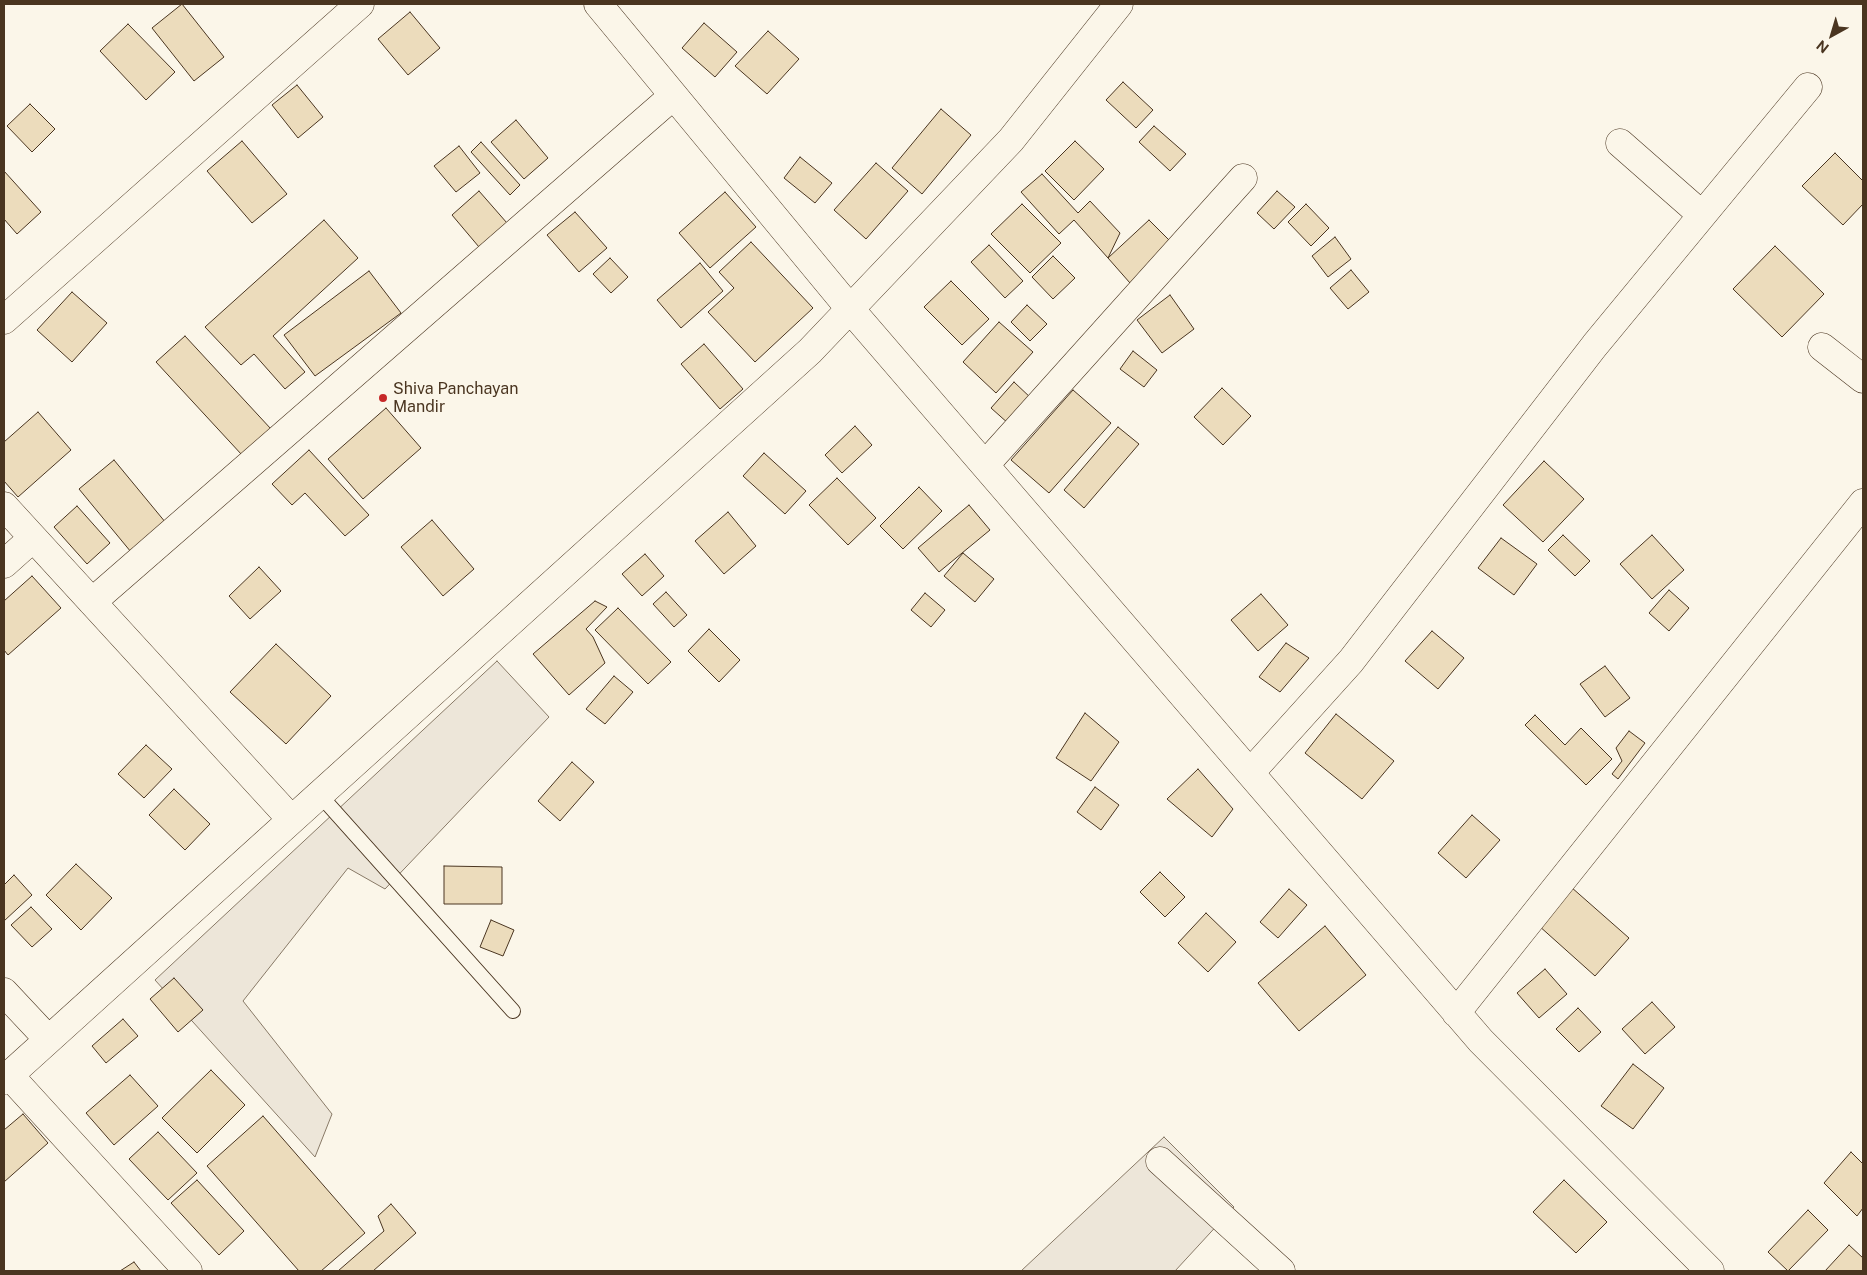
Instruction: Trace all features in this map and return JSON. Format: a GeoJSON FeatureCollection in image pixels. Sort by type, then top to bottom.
{"type":"FeatureCollection","features":[{"type":"Feature","properties":{"kind":"street"},"geometry":{"type":"LineString","coordinates":[[4,320],[360,4]]}},
{"type":"Feature","properties":{"kind":"street"},"geometry":{"type":"LineString","coordinates":[[598,4],[851,310],[1456,1013],[1481,1041],[1710,1271]]}},
{"type":"Feature","properties":{"kind":"street"},"geometry":{"type":"LineString","coordinates":[[188,1271],[6,1077],[810,351],[1011,140],[1119,4]]}},
{"type":"Feature","properties":{"kind":"street"},"geometry":{"type":"LineString","coordinates":[[1250,773],[1351,660],[1595,345],[1808,87]]}},
{"type":"Feature","properties":{"kind":"street"},"geometry":{"type":"LineString","coordinates":[[92,602],[673,96]]}},
{"type":"Feature","properties":{"kind":"street"},"geometry":{"type":"LineString","coordinates":[[1620,143],[1702,215]]}},
{"type":"Feature","properties":{"kind":"street"},"geometry":{"type":"LineString","coordinates":[[985,465],[1243,178]]}},
{"type":"Feature","properties":{"kind":"street"},"geometry":{"type":"LineString","coordinates":[[1822,347],[1863,379]]}},
{"type":"Feature","properties":{"kind":"street"},"geometry":{"type":"LineString","coordinates":[[1456,1013],[1863,503]]}},
{"type":"Feature","properties":{"kind":"street"},"geometry":{"type":"LineString","coordinates":[[4,506],[291,819]]}},
{"type":"Feature","properties":{"kind":"street"},"geometry":{"type":"LineString","coordinates":[[4,564],[32,538]]}},
{"type":"Feature","properties":{"kind":"street"},"geometry":{"type":"LineString","coordinates":[[4,992],[48,1039]]}},
{"type":"Feature","properties":{"kind":"street"},"geometry":{"type":"LineString","coordinates":[[1160,1161],[1281,1271]]}},
{"type":"Feature","properties":{"kind":"lane"},"geometry":{"type":"LineString","coordinates":[[319,794],[513,1011]]}},
{"type":"Feature","properties":{"kind":"shaded area"},"geometry":{"type":"Polygon","coordinates":[[[497,661],[549,717],[385,889],[348,868],[243,1001],[332,1114],[315,1157],[155,980],[497,661]]]}},
{"type":"Feature","properties":{"kind":"shaded area"},"geometry":{"type":"Polygon","coordinates":[[[1164,1137],[1234,1207],[1175,1271],[1021,1271],[1164,1137]]]}},
{"type":"Feature","properties":{"kind":"building"},"geometry":{"type":"Polygon","coordinates":[[[182,4],[224,57],[194,81],[152,28],[182,4]]]}},
{"type":"Feature","properties":{"kind":"building"},"geometry":{"type":"Polygon","coordinates":[[[410,12],[440,48],[408,75],[378,39],[410,12]]]}},
{"type":"Feature","properties":{"kind":"building"},"geometry":{"type":"Polygon","coordinates":[[[704,23],[737,52],[715,77],[682,48],[704,23]]]}},
{"type":"Feature","properties":{"kind":"building"},"geometry":{"type":"Polygon","coordinates":[[[128,24],[175,72],[146,100],[100,51],[128,24]]]}},
{"type":"Feature","properties":{"kind":"building"},"geometry":{"type":"Polygon","coordinates":[[[768,31],[799,59],[767,94],[735,66],[768,31]]]}},
{"type":"Feature","properties":{"kind":"building"},"geometry":{"type":"Polygon","coordinates":[[[1123,82],[1153,110],[1136,128],[1106,100],[1123,82]]]}},
{"type":"Feature","properties":{"kind":"building"},"geometry":{"type":"Polygon","coordinates":[[[297,85],[323,117],[298,138],[272,105],[297,85]]]}},
{"type":"Feature","properties":{"kind":"building"},"geometry":{"type":"Polygon","coordinates":[[[30,104],[55,129],[32,152],[7,126],[30,104]]]}},
{"type":"Feature","properties":{"kind":"building"},"geometry":{"type":"Polygon","coordinates":[[[941,109],[971,135],[922,194],[892,168],[941,109]]]}},
{"type":"Feature","properties":{"kind":"building"},"geometry":{"type":"Polygon","coordinates":[[[516,120],[548,158],[524,179],[491,142],[516,120]]]}},
{"type":"Feature","properties":{"kind":"building"},"geometry":{"type":"Polygon","coordinates":[[[1154,126],[1186,154],[1170,171],[1139,142],[1154,126]]]}},
{"type":"Feature","properties":{"kind":"building"},"geometry":{"type":"Polygon","coordinates":[[[242,141],[287,194],[252,223],[207,171],[242,141]]]}},
{"type":"Feature","properties":{"kind":"building"},"geometry":{"type":"Polygon","coordinates":[[[1075,141],[1104,169],[1074,200],[1045,171],[1075,141]]]}},
{"type":"Feature","properties":{"kind":"building"},"geometry":{"type":"Polygon","coordinates":[[[481,142],[520,185],[510,195],[471,152],[481,142]]]}},
{"type":"Feature","properties":{"kind":"building"},"geometry":{"type":"Polygon","coordinates":[[[459,146],[480,173],[456,192],[434,166],[459,146]]]}},
{"type":"Feature","properties":{"kind":"building"},"geometry":{"type":"Polygon","coordinates":[[[1835,153],[1863,181],[1863,204],[1843,225],[1802,186],[1835,153]]]}},
{"type":"Feature","properties":{"kind":"building"},"geometry":{"type":"Polygon","coordinates":[[[800,157],[832,183],[815,203],[784,178],[800,157]]]}},
{"type":"Feature","properties":{"kind":"building"},"geometry":{"type":"Polygon","coordinates":[[[876,163],[908,191],[866,239],[834,210],[876,163]]]}},
{"type":"Feature","properties":{"kind":"building"},"geometry":{"type":"Polygon","coordinates":[[[4,171],[41,212],[17,234],[4,219],[4,171]]]}},
{"type":"Feature","properties":{"kind":"building"},"geometry":{"type":"Polygon","coordinates":[[[1042,174],[1078,213],[1090,201],[1120,233],[1108,258],[1074,220],[1059,234],[1021,192],[1042,174]]]}},
{"type":"Feature","properties":{"kind":"building"},"geometry":{"type":"Polygon","coordinates":[[[479,191],[507,223],[479,247],[452,215],[479,191]]]}},
{"type":"Feature","properties":{"kind":"building"},"geometry":{"type":"Polygon","coordinates":[[[1277,191],[1295,207],[1274,229],[1257,213],[1277,191]]]}},
{"type":"Feature","properties":{"kind":"building"},"geometry":{"type":"Polygon","coordinates":[[[725,192],[756,227],[710,268],[679,233],[725,192]]]}},
{"type":"Feature","properties":{"kind":"building"},"geometry":{"type":"Polygon","coordinates":[[[1022,204],[1061,243],[1030,273],[991,234],[1022,204]]]}},
{"type":"Feature","properties":{"kind":"building"},"geometry":{"type":"Polygon","coordinates":[[[1306,204],[1329,228],[1311,246],[1288,222],[1306,204]]]}},
{"type":"Feature","properties":{"kind":"building"},"geometry":{"type":"Polygon","coordinates":[[[575,212],[607,248],[579,272],[547,235],[575,212]]]}},
{"type":"Feature","properties":{"kind":"building"},"geometry":{"type":"Polygon","coordinates":[[[324,220],[358,258],[273,336],[305,372],[285,389],[254,354],[241,365],[205,327],[324,220]]]}},
{"type":"Feature","properties":{"kind":"building"},"geometry":{"type":"Polygon","coordinates":[[[1149,220],[1174,245],[1130,283],[1108,258],[1149,220]]]}},
{"type":"Feature","properties":{"kind":"building"},"geometry":{"type":"Polygon","coordinates":[[[1335,237],[1351,259],[1328,277],[1312,256],[1335,237]]]}},
{"type":"Feature","properties":{"kind":"building"},"geometry":{"type":"Polygon","coordinates":[[[751,242],[813,308],[755,362],[708,312],[734,288],[719,272],[751,242]]]}},
{"type":"Feature","properties":{"kind":"building"},"geometry":{"type":"Polygon","coordinates":[[[989,245],[1023,281],[1005,298],[971,262],[989,245]]]}},
{"type":"Feature","properties":{"kind":"building"},"geometry":{"type":"Polygon","coordinates":[[[1775,246],[1824,294],[1782,337],[1733,289],[1775,246]]]}},
{"type":"Feature","properties":{"kind":"building"},"geometry":{"type":"Polygon","coordinates":[[[1053,256],[1075,278],[1053,299],[1032,277],[1053,256]]]}},
{"type":"Feature","properties":{"kind":"building"},"geometry":{"type":"Polygon","coordinates":[[[610,258],[628,277],[611,293],[593,274],[610,258]]]}},
{"type":"Feature","properties":{"kind":"building"},"geometry":{"type":"Polygon","coordinates":[[[700,263],[723,291],[681,328],[657,300],[700,263]]]}},
{"type":"Feature","properties":{"kind":"building"},"geometry":{"type":"Polygon","coordinates":[[[1351,270],[1369,292],[1348,309],[1330,288],[1351,270]]]}},
{"type":"Feature","properties":{"kind":"building"},"geometry":{"type":"Polygon","coordinates":[[[369,271],[401,313],[315,376],[284,335],[369,271]]]}},
{"type":"Feature","properties":{"kind":"building"},"geometry":{"type":"Polygon","coordinates":[[[951,281],[989,319],[962,345],[924,307],[951,281]]]}},
{"type":"Feature","properties":{"kind":"building"},"geometry":{"type":"Polygon","coordinates":[[[72,292],[107,323],[72,362],[37,330],[72,292]]]}},
{"type":"Feature","properties":{"kind":"building"},"geometry":{"type":"Polygon","coordinates":[[[1170,295],[1194,329],[1162,353],[1137,320],[1170,295]]]}},
{"type":"Feature","properties":{"kind":"building"},"geometry":{"type":"Polygon","coordinates":[[[1027,305],[1047,324],[1030,341],[1011,322],[1027,305]]]}},
{"type":"Feature","properties":{"kind":"building"},"geometry":{"type":"Polygon","coordinates":[[[999,322],[1033,352],[996,393],[963,362],[999,322]]]}},
{"type":"Feature","properties":{"kind":"building"},"geometry":{"type":"Polygon","coordinates":[[[185,336],[271,429],[242,455],[156,362],[185,336]]]}},
{"type":"Feature","properties":{"kind":"building"},"geometry":{"type":"Polygon","coordinates":[[[704,344],[743,389],[720,409],[681,364],[704,344]]]}},
{"type":"Feature","properties":{"kind":"building"},"geometry":{"type":"Polygon","coordinates":[[[1133,351],[1157,370],[1144,387],[1120,369],[1133,351]]]}},
{"type":"Feature","properties":{"kind":"building"},"geometry":{"type":"Polygon","coordinates":[[[1014,382],[1032,399],[1009,424],[991,408],[1014,382]]]}},
{"type":"Feature","properties":{"kind":"building"},"geometry":{"type":"Polygon","coordinates":[[[1222,388],[1251,416],[1223,445],[1194,417],[1222,388]]]}},
{"type":"Feature","properties":{"kind":"building"},"geometry":{"type":"Polygon","coordinates":[[[1073,390],[1111,423],[1049,493],[1011,460],[1073,390]]]}},
{"type":"Feature","properties":{"kind":"building"},"geometry":{"type":"Polygon","coordinates":[[[386,408],[421,448],[363,499],[328,459],[386,408]]]}},
{"type":"Feature","properties":{"kind":"building"},"geometry":{"type":"Polygon","coordinates":[[[38,412],[71,450],[18,497],[4,481],[4,442],[38,412]]]}},
{"type":"Feature","properties":{"kind":"building"},"geometry":{"type":"Polygon","coordinates":[[[855,426],[872,445],[842,473],[825,455],[855,426]]]}},
{"type":"Feature","properties":{"kind":"building"},"geometry":{"type":"Polygon","coordinates":[[[1118,427],[1139,444],[1084,508],[1064,490],[1118,427]]]}},
{"type":"Feature","properties":{"kind":"building"},"geometry":{"type":"Polygon","coordinates":[[[309,450],[369,515],[345,536],[305,493],[292,505],[272,484],[309,450]]]}},
{"type":"Feature","properties":{"kind":"building"},"geometry":{"type":"Polygon","coordinates":[[[764,453],[806,491],[785,514],[743,476],[764,453]]]}},
{"type":"Feature","properties":{"kind":"building"},"geometry":{"type":"Polygon","coordinates":[[[114,460],[166,523],[131,552],[79,489],[114,460]]]}},
{"type":"Feature","properties":{"kind":"building"},"geometry":{"type":"Polygon","coordinates":[[[1544,461],[1584,499],[1543,542],[1503,505],[1544,461]]]}},
{"type":"Feature","properties":{"kind":"building"},"geometry":{"type":"Polygon","coordinates":[[[837,478],[876,518],[848,545],[809,505],[837,478]]]}},
{"type":"Feature","properties":{"kind":"building"},"geometry":{"type":"Polygon","coordinates":[[[919,487],[942,511],[903,549],[880,526],[919,487]]]}},
{"type":"Feature","properties":{"kind":"building"},"geometry":{"type":"Polygon","coordinates":[[[969,505],[990,530],[939,572],[918,548],[969,505]]]}},
{"type":"Feature","properties":{"kind":"building"},"geometry":{"type":"Polygon","coordinates":[[[77,506],[110,543],[87,564],[54,527],[77,506]]]}},
{"type":"Feature","properties":{"kind":"building"},"geometry":{"type":"Polygon","coordinates":[[[728,512],[756,546],[724,574],[695,541],[728,512]]]}},
{"type":"Feature","properties":{"kind":"building"},"geometry":{"type":"Polygon","coordinates":[[[432,520],[474,569],[443,596],[401,547],[432,520]]]}},
{"type":"Feature","properties":{"kind":"building"},"geometry":{"type":"Polygon","coordinates":[[[1563,535],[1590,561],[1575,576],[1548,550],[1563,535]]]}},
{"type":"Feature","properties":{"kind":"building"},"geometry":{"type":"Polygon","coordinates":[[[1652,535],[1684,570],[1652,599],[1620,564],[1652,535]]]}},
{"type":"Feature","properties":{"kind":"building"},"geometry":{"type":"Polygon","coordinates":[[[1501,538],[1537,564],[1514,595],[1478,568],[1501,538]]]}},
{"type":"Feature","properties":{"kind":"building"},"geometry":{"type":"Polygon","coordinates":[[[963,553],[994,579],[975,602],[944,576],[963,553]]]}},
{"type":"Feature","properties":{"kind":"building"},"geometry":{"type":"Polygon","coordinates":[[[645,554],[664,576],[642,596],[622,574],[645,554]]]}},
{"type":"Feature","properties":{"kind":"building"},"geometry":{"type":"Polygon","coordinates":[[[259,567],[281,591],[250,619],[229,596],[259,567]]]}},
{"type":"Feature","properties":{"kind":"building"},"geometry":{"type":"Polygon","coordinates":[[[32,576],[61,608],[8,655],[4,650],[4,601],[32,576]]]}},
{"type":"Feature","properties":{"kind":"building"},"geometry":{"type":"Polygon","coordinates":[[[1669,590],[1689,608],[1669,631],[1649,613],[1669,590]]]}},
{"type":"Feature","properties":{"kind":"building"},"geometry":{"type":"Polygon","coordinates":[[[666,592],[687,615],[674,627],[653,604],[666,592]]]}},
{"type":"Feature","properties":{"kind":"building"},"geometry":{"type":"Polygon","coordinates":[[[925,593],[945,610],[931,627],[911,610],[925,593]]]}},
{"type":"Feature","properties":{"kind":"building"},"geometry":{"type":"Polygon","coordinates":[[[1261,594],[1288,625],[1258,651],[1231,620],[1261,594]]]}},
{"type":"Feature","properties":{"kind":"building"},"geometry":{"type":"Polygon","coordinates":[[[595,601],[607,607],[586,629],[593,637],[605,663],[569,695],[533,654],[595,601]]]}},
{"type":"Feature","properties":{"kind":"building"},"geometry":{"type":"Polygon","coordinates":[[[618,608],[671,662],[648,684],[595,630],[618,608]]]}},
{"type":"Feature","properties":{"kind":"building"},"geometry":{"type":"Polygon","coordinates":[[[709,629],[740,660],[719,682],[688,651],[709,629]]]}},
{"type":"Feature","properties":{"kind":"building"},"geometry":{"type":"Polygon","coordinates":[[[1432,631],[1464,658],[1438,689],[1405,661],[1432,631]]]}},
{"type":"Feature","properties":{"kind":"building"},"geometry":{"type":"Polygon","coordinates":[[[1286,643],[1309,658],[1280,692],[1259,677],[1286,643]]]}},
{"type":"Feature","properties":{"kind":"building"},"geometry":{"type":"Polygon","coordinates":[[[276,644],[331,696],[286,744],[230,692],[276,644]]]}},
{"type":"Feature","properties":{"kind":"building"},"geometry":{"type":"Polygon","coordinates":[[[1605,666],[1630,698],[1605,717],[1580,684],[1605,666]]]}},
{"type":"Feature","properties":{"kind":"building"},"geometry":{"type":"Polygon","coordinates":[[[614,676],[633,692],[605,724],[586,709],[614,676]]]}},
{"type":"Feature","properties":{"kind":"building"},"geometry":{"type":"Polygon","coordinates":[[[1085,713],[1119,742],[1091,781],[1056,758],[1085,713]]]}},
{"type":"Feature","properties":{"kind":"building"},"geometry":{"type":"Polygon","coordinates":[[[1336,714],[1394,761],[1362,799],[1305,753],[1336,714]]]}},
{"type":"Feature","properties":{"kind":"building"},"geometry":{"type":"Polygon","coordinates":[[[1535,715],[1565,745],[1581,728],[1612,759],[1586,785],[1525,725],[1535,715]]]}},
{"type":"Feature","properties":{"kind":"building"},"geometry":{"type":"Polygon","coordinates":[[[1629,731],[1645,743],[1618,779],[1612,774],[1622,761],[1616,748],[1629,731]]]}},
{"type":"Feature","properties":{"kind":"building"},"geometry":{"type":"Polygon","coordinates":[[[146,745],[172,769],[144,798],[118,774],[146,745]]]}},
{"type":"Feature","properties":{"kind":"building"},"geometry":{"type":"Polygon","coordinates":[[[572,762],[594,782],[560,821],[538,801],[572,762]]]}},
{"type":"Feature","properties":{"kind":"building"},"geometry":{"type":"Polygon","coordinates":[[[1198,769],[1233,809],[1212,837],[1167,799],[1198,769]]]}},
{"type":"Feature","properties":{"kind":"building"},"geometry":{"type":"Polygon","coordinates":[[[1095,787],[1119,805],[1101,830],[1077,812],[1095,787]]]}},
{"type":"Feature","properties":{"kind":"building"},"geometry":{"type":"Polygon","coordinates":[[[174,789],[210,824],[185,850],[149,815],[174,789]]]}},
{"type":"Feature","properties":{"kind":"building"},"geometry":{"type":"Polygon","coordinates":[[[1472,815],[1500,840],[1466,878],[1438,853],[1472,815]]]}},
{"type":"Feature","properties":{"kind":"building"},"geometry":{"type":"Polygon","coordinates":[[[76,864],[112,898],[81,930],[46,895],[76,864]]]}},
{"type":"Feature","properties":{"kind":"building"},"geometry":{"type":"Polygon","coordinates":[[[444,866],[502,867],[502,904],[444,904],[444,866]]]}},
{"type":"Feature","properties":{"kind":"building"},"geometry":{"type":"Polygon","coordinates":[[[1160,872],[1185,897],[1165,917],[1140,892],[1160,872]]]}},
{"type":"Feature","properties":{"kind":"building"},"geometry":{"type":"Polygon","coordinates":[[[14,875],[32,895],[4,921],[4,885],[14,875]]]}},
{"type":"Feature","properties":{"kind":"building"},"geometry":{"type":"Polygon","coordinates":[[[1571,887],[1629,938],[1595,976],[1538,925],[1571,887]]]}},
{"type":"Feature","properties":{"kind":"building"},"geometry":{"type":"Polygon","coordinates":[[[1289,889],[1307,905],[1278,938],[1260,922],[1289,889]]]}},
{"type":"Feature","properties":{"kind":"building"},"geometry":{"type":"Polygon","coordinates":[[[31,907],[52,929],[32,947],[11,925],[31,907]]]}},
{"type":"Feature","properties":{"kind":"building"},"geometry":{"type":"Polygon","coordinates":[[[1206,913],[1236,942],[1208,972],[1178,943],[1206,913]]]}},
{"type":"Feature","properties":{"kind":"building"},"geometry":{"type":"Polygon","coordinates":[[[491,920],[514,930],[503,956],[480,947],[491,920]]]}},
{"type":"Feature","properties":{"kind":"building"},"geometry":{"type":"Polygon","coordinates":[[[1325,926],[1366,975],[1299,1031],[1258,983],[1325,926]]]}},
{"type":"Feature","properties":{"kind":"building"},"geometry":{"type":"Polygon","coordinates":[[[1545,969],[1567,994],[1539,1018],[1517,993],[1545,969]]]}},
{"type":"Feature","properties":{"kind":"building"},"geometry":{"type":"Polygon","coordinates":[[[174,978],[203,1010],[178,1032],[150,999],[174,978]]]}},
{"type":"Feature","properties":{"kind":"building"},"geometry":{"type":"Polygon","coordinates":[[[1652,1002],[1675,1027],[1645,1054],[1622,1029],[1652,1002]]]}},
{"type":"Feature","properties":{"kind":"building"},"geometry":{"type":"Polygon","coordinates":[[[1578,1008],[1601,1032],[1579,1052],[1556,1029],[1578,1008]]]}},
{"type":"Feature","properties":{"kind":"building"},"geometry":{"type":"Polygon","coordinates":[[[123,1019],[138,1036],[106,1063],[92,1046],[123,1019]]]}},
{"type":"Feature","properties":{"kind":"building"},"geometry":{"type":"Polygon","coordinates":[[[1633,1064],[1664,1088],[1633,1129],[1601,1106],[1633,1064]]]}},
{"type":"Feature","properties":{"kind":"building"},"geometry":{"type":"Polygon","coordinates":[[[211,1070],[245,1105],[197,1153],[162,1118],[211,1070]]]}},
{"type":"Feature","properties":{"kind":"building"},"geometry":{"type":"Polygon","coordinates":[[[130,1075],[158,1106],[114,1145],[86,1113],[130,1075]]]}},
{"type":"Feature","properties":{"kind":"building"},"geometry":{"type":"Polygon","coordinates":[[[23,1114],[48,1143],[4,1182],[4,1130],[23,1114]]]}},
{"type":"Feature","properties":{"kind":"building"},"geometry":{"type":"Polygon","coordinates":[[[263,1116],[365,1233],[321,1271],[299,1271],[207,1166],[263,1116]]]}},
{"type":"Feature","properties":{"kind":"building"},"geometry":{"type":"Polygon","coordinates":[[[158,1132],[197,1173],[168,1200],[129,1159],[158,1132]]]}},
{"type":"Feature","properties":{"kind":"building"},"geometry":{"type":"Polygon","coordinates":[[[1851,1152],[1863,1164],[1863,1208],[1857,1216],[1824,1183],[1851,1152]]]}},
{"type":"Feature","properties":{"kind":"building"},"geometry":{"type":"Polygon","coordinates":[[[197,1180],[244,1231],[219,1255],[171,1203],[197,1180]]]}},
{"type":"Feature","properties":{"kind":"building"},"geometry":{"type":"Polygon","coordinates":[[[1564,1180],[1607,1222],[1576,1253],[1533,1212],[1564,1180]]]}},
{"type":"Feature","properties":{"kind":"building"},"geometry":{"type":"Polygon","coordinates":[[[391,1204],[416,1233],[373,1271],[338,1271],[384,1231],[378,1216],[391,1204]]]}},
{"type":"Feature","properties":{"kind":"building"},"geometry":{"type":"Polygon","coordinates":[[[1808,1210],[1828,1230],[1788,1271],[1768,1252],[1808,1210]]]}},
{"type":"Feature","properties":{"kind":"building"},"geometry":{"type":"Polygon","coordinates":[[[1849,1245],[1863,1258],[1863,1271],[1825,1271],[1849,1245]]]}},
{"type":"Feature","properties":{"kind":"building"},"geometry":{"type":"Polygon","coordinates":[[[134,1262],[141,1271],[120,1271],[134,1262]]]}},
{"type":"Feature","properties":{"kind":"place","name":"Shiva Panchayan Mandir"},"geometry":{"type":"Point","coordinates":[383,398]}}]}
